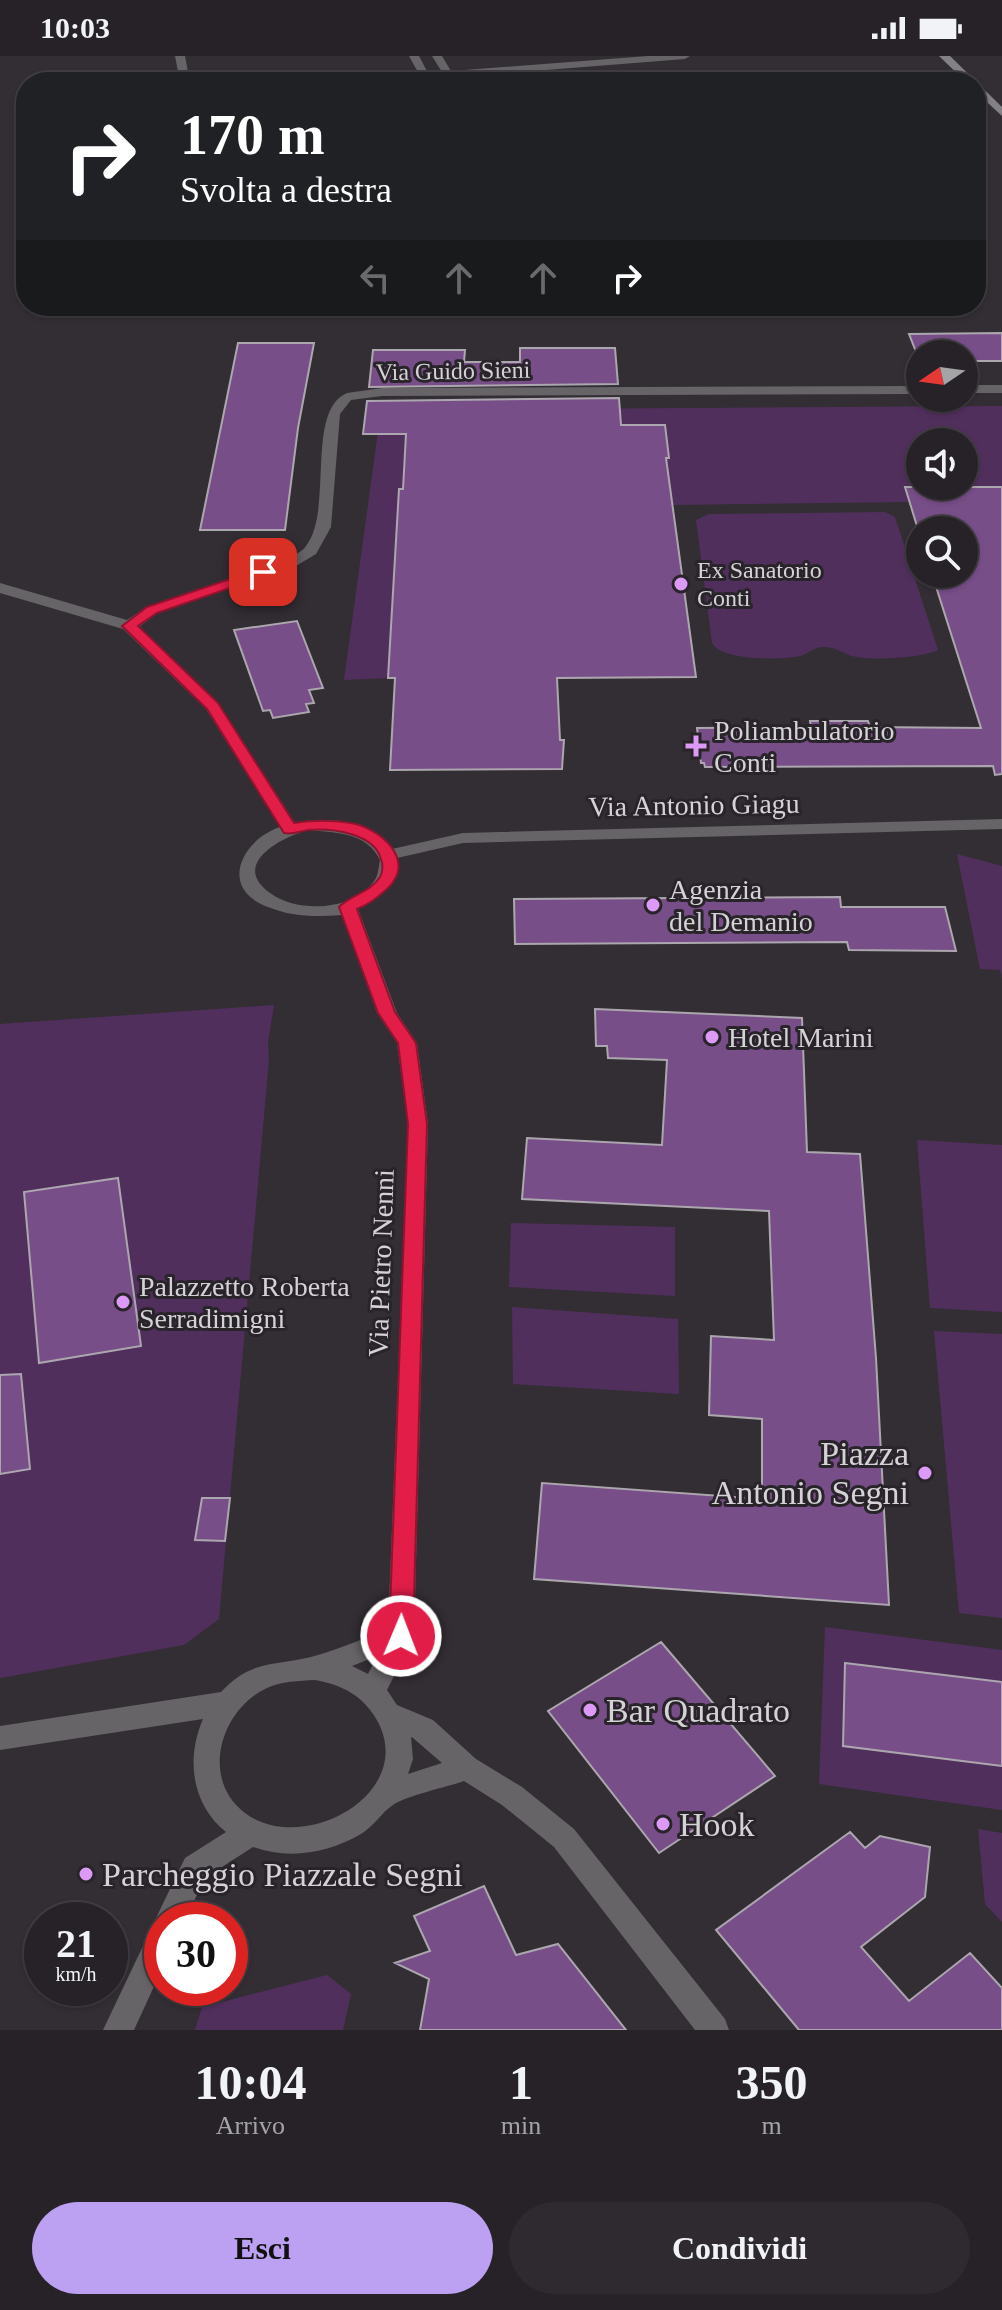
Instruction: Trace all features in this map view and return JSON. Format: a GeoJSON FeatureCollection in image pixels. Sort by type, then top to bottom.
{"type":"FeatureCollection","features":[{"type":"Feature","properties":{"kind":"street"},"geometry":{"type":"LineString","coordinates":[[496,72],[685,56]]}},
{"type":"Feature","properties":{"kind":"street"},"geometry":{"type":"LineString","coordinates":[[944,56],[961,72]]}},
{"type":"Feature","properties":{"kind":"street"},"geometry":{"type":"LineString","coordinates":[[986,96],[1002,113]]}},
{"type":"Feature","properties":{"kind":"street"},"geometry":{"type":"LineString","coordinates":[[978,389],[1002,389]]}},
{"type":"Feature","properties":{"kind":"street","name":"Via Guido Sieni"},"geometry":{"type":"LineString","coordinates":[[129,626],[152,610],[291,563],[311,551],[324,527],[333,414],[347,397],[382,392],[906,390]]}},
{"type":"Feature","properties":{"kind":"street"},"geometry":{"type":"LineString","coordinates":[[0,588],[129,626],[212,706],[290,829]]}},
{"type":"Feature","properties":{"kind":"street","name":"Via Antonio Giagu"},"geometry":{"type":"LineString","coordinates":[[389,855],[463,838],[1002,824]]}},
{"type":"Feature","properties":{"kind":"street"},"geometry":{"type":"LineString","coordinates":[[309,825],[350,828],[380,843],[389,855],[391,866],[388,879],[365,900],[348,907],[303,911],[274,903],[252,889],[246,876],[247,862],[256,848],[270,837],[309,825]]}},
{"type":"Feature","properties":{"kind":"street","name":"Via Pietro Nenni"},"geometry":{"type":"LineString","coordinates":[[348,907],[387,1013],[407,1043],[418,1124],[401,1636],[373,1691]]}},
{"type":"Feature","properties":{"kind":"street"},"geometry":{"type":"LineString","coordinates":[[315,1668],[347,1675],[373,1691],[391,1715],[398,1741],[397,1768],[386,1794],[366,1817],[325,1838],[310,1842],[279,1842],[250,1833],[225,1814],[209,1789],[204,1759],[210,1730],[227,1703],[252,1683],[283,1671],[315,1668],[401,1636]]}},
{"type":"Feature","properties":{"kind":"street"},"geometry":{"type":"LineString","coordinates":[[0,1738],[227,1703]]}},
{"type":"Feature","properties":{"kind":"street"},"geometry":{"type":"LineString","coordinates":[[391,1715],[423,1729],[466,1768],[512,1796],[564,1838],[714,2030]]}},
{"type":"Feature","properties":{"kind":"street"},"geometry":{"type":"LineString","coordinates":[[386,1794],[466,1768]]}},
{"type":"Feature","properties":{"kind":"street"},"geometry":{"type":"LineString","coordinates":[[179,1902],[195,1868],[250,1833]]}},
{"type":"Feature","properties":{"kind":"street"},"geometry":{"type":"LineString","coordinates":[[118,2030],[144,1975]]}},
{"type":"Feature","properties":{"kind":"shaded area"},"geometry":{"type":"Polygon","coordinates":[[[978,406],[1002,406],[1002,487],[978,487],[978,428],[906,428],[905,488],[909,502],[672,505],[669,488],[399,489],[397,526],[675,525],[680,555],[396,556],[393,596],[685,595],[690,632],[391,633],[388,678],[344,680],[381,410],[906,407],[906,412],[978,412],[978,406]],[[406,426],[405,459],[669,458],[665,426],[406,426]]]}},
{"type":"Feature","properties":{"kind":"shaded area"},"geometry":{"type":"Polygon","coordinates":[[[885,512],[895,517],[906,551],[906,588],[918,588],[938,650],[908,657],[870,658],[823,647],[800,656],[766,658],[739,656],[718,649],[712,643],[696,520],[709,514],[885,512]]]}},
{"type":"Feature","properties":{"kind":"shaded area"},"geometry":{"type":"Polygon","coordinates":[[[957,854],[1002,866],[1002,979],[1000,970],[980,969],[957,854]]]}},
{"type":"Feature","properties":{"kind":"shaded area","name":"Palazzetto Roberta Serradimigni"},"geometry":{"type":"Polygon","coordinates":[[[274,1005],[268,1042],[269,1060],[219,1619],[184,1645],[0,1678],[0,1024],[274,1005]]]}},
{"type":"Feature","properties":{"kind":"shaded area"},"geometry":{"type":"Polygon","coordinates":[[[917,1140],[1002,1145],[1002,1312],[930,1308],[917,1140]]]}},
{"type":"Feature","properties":{"kind":"shaded area"},"geometry":{"type":"Polygon","coordinates":[[[511,1223],[675,1227],[675,1296],[509,1287],[511,1223]]]}},
{"type":"Feature","properties":{"kind":"shaded area"},"geometry":{"type":"Polygon","coordinates":[[[512,1307],[678,1319],[679,1394],[513,1384],[512,1307]]]}},
{"type":"Feature","properties":{"kind":"shaded area"},"geometry":{"type":"Polygon","coordinates":[[[934,1331],[1002,1334],[1002,1618],[959,1613],[934,1331]]]}},
{"type":"Feature","properties":{"kind":"shaded area"},"geometry":{"type":"Polygon","coordinates":[[[825,1627],[1002,1650],[1002,1682],[845,1663],[843,1745],[1002,1766],[1002,1810],[819,1784],[825,1627]]]}},
{"type":"Feature","properties":{"kind":"shaded area"},"geometry":{"type":"Polygon","coordinates":[[[978,1829],[1002,1833],[1002,1922],[985,1904],[978,1829]]]}},
{"type":"Feature","properties":{"kind":"shaded area"},"geometry":{"type":"Polygon","coordinates":[[[327,1975],[351,1994],[343,2030],[195,2030],[202,2007],[248,2006],[248,1995],[327,1975]]]}},
{"type":"Feature","properties":{"kind":"building"},"geometry":{"type":"Polygon","coordinates":[[[1002,333],[1002,361],[978,361],[978,340],[911,340],[909,334],[1002,333]]]}},
{"type":"Feature","properties":{"kind":"building"},"geometry":{"type":"Polygon","coordinates":[[[238,343],[314,343],[298,428],[285,530],[200,530],[238,343]]]}},
{"type":"Feature","properties":{"kind":"building"},"geometry":{"type":"Polygon","coordinates":[[[520,348],[615,348],[618,384],[369,387],[373,350],[465,350],[464,362],[520,362],[520,348]]]}},
{"type":"Feature","properties":{"kind":"building"},"geometry":{"type":"Polygon","coordinates":[[[619,398],[621,425],[665,425],[669,458],[666,458],[696,677],[557,678],[560,740],[564,740],[562,769],[390,770],[395,678],[388,678],[399,489],[403,489],[406,434],[363,434],[367,401],[619,398]]]}},
{"type":"Feature","properties":{"kind":"building"},"geometry":{"type":"Polygon","coordinates":[[[978,487],[1002,487],[1002,774],[995,775],[993,766],[705,767],[701,763],[697,728],[811,727],[810,721],[868,721],[870,727],[981,728],[936,588],[978,588],[978,516],[914,516],[909,500],[978,500],[978,487]]]}},
{"type":"Feature","properties":{"kind":"building"},"geometry":{"type":"Polygon","coordinates":[[[297,621],[323,688],[309,690],[314,703],[306,704],[309,712],[273,718],[270,710],[263,711],[234,630],[297,621]]]}},
{"type":"Feature","properties":{"kind":"building"},"geometry":{"type":"Polygon","coordinates":[[[840,897],[841,907],[945,907],[956,951],[849,950],[847,942],[515,944],[514,899],[840,897]]]}},
{"type":"Feature","properties":{"kind":"building"},"geometry":{"type":"Polygon","coordinates":[[[595,1009],[802,1018],[807,1152],[860,1154],[876,1358],[889,1605],[534,1579],[542,1483],[762,1499],[762,1419],[709,1415],[711,1336],[774,1340],[769,1211],[522,1199],[527,1138],[662,1145],[667,1060],[608,1058],[607,1046],[596,1046],[595,1009]]]}},
{"type":"Feature","properties":{"kind":"building"},"geometry":{"type":"Polygon","coordinates":[[[118,1178],[141,1346],[39,1363],[24,1192],[118,1178]]]}},
{"type":"Feature","properties":{"kind":"building"},"geometry":{"type":"Polygon","coordinates":[[[21,1374],[30,1469],[0,1474],[0,1375],[21,1374]]]}},
{"type":"Feature","properties":{"kind":"building"},"geometry":{"type":"Polygon","coordinates":[[[202,1498],[230,1498],[225,1541],[195,1540],[202,1498]]]}},
{"type":"Feature","properties":{"kind":"building"},"geometry":{"type":"Polygon","coordinates":[[[661,1642],[775,1776],[659,1853],[548,1711],[661,1642]]]}},
{"type":"Feature","properties":{"kind":"building"},"geometry":{"type":"Polygon","coordinates":[[[845,1663],[1002,1682],[1002,1766],[843,1746],[845,1663]]]}},
{"type":"Feature","properties":{"kind":"building"},"geometry":{"type":"Polygon","coordinates":[[[850,1832],[865,1848],[880,1836],[930,1847],[925,1897],[861,1947],[909,2001],[970,1953],[1002,1988],[1002,2030],[799,2030],[716,1930],[850,1832]]]}},
{"type":"Feature","properties":{"kind":"building"},"geometry":{"type":"Polygon","coordinates":[[[484,1886],[516,1955],[558,1944],[626,2030],[420,2030],[429,1979],[395,1963],[430,1951],[414,1916],[484,1886]]]}},
{"type":"Feature","properties":{"kind":"place","name":"Ex Sanatorio Conti"},"geometry":{"type":"Point","coordinates":[681,584]}},
{"type":"Feature","properties":{"kind":"place","name":"Poliambulatorio Conti"},"geometry":{"type":"Point","coordinates":[696,746]}},
{"type":"Feature","properties":{"kind":"place","name":"Agenzia del Demanio"},"geometry":{"type":"Point","coordinates":[653,905]}},
{"type":"Feature","properties":{"kind":"place","name":"Hotel Marini"},"geometry":{"type":"Point","coordinates":[712,1037]}},
{"type":"Feature","properties":{"kind":"place","name":"Palazzetto Roberta Serradimigni"},"geometry":{"type":"Point","coordinates":[123,1302]}},
{"type":"Feature","properties":{"kind":"place","name":"Piazza Antonio Segni"},"geometry":{"type":"Point","coordinates":[925,1473]}},
{"type":"Feature","properties":{"kind":"place","name":"Bar Quadrato"},"geometry":{"type":"Point","coordinates":[590,1710]}},
{"type":"Feature","properties":{"kind":"place","name":"Hook"},"geometry":{"type":"Point","coordinates":[663,1824]}},
{"type":"Feature","properties":{"kind":"place","name":"Parcheggio Piazzale Segni"},"geometry":{"type":"Point","coordinates":[86,1874]}},
{"type":"Feature","properties":{"kind":"route"},"geometry":{"type":"LineString","coordinates":[[263,572],[152,610],[129,626],[212,706],[290,829],[309,825],[350,828],[380,843],[389,855],[391,866],[388,879],[365,900],[348,907],[387,1013],[407,1043],[418,1124],[401,1636]]}}]}
